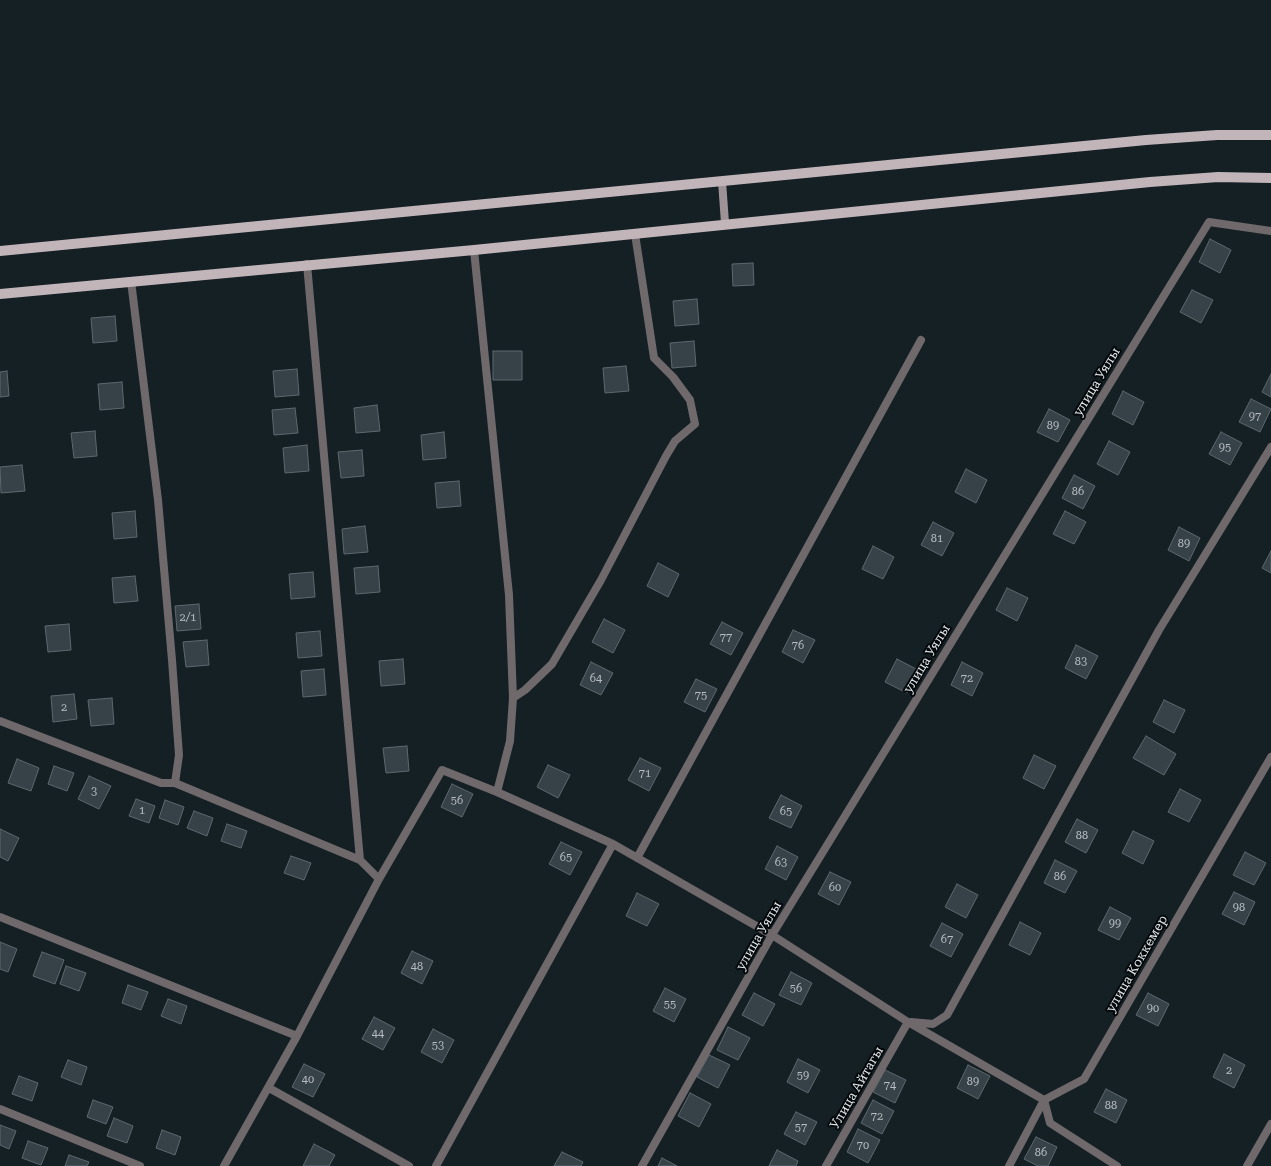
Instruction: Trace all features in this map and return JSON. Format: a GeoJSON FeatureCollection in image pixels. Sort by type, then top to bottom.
{"type":"FeatureCollection","features":[{"type":"Feature","properties":{"kind":"main road"},"geometry":{"type":"LineString","coordinates":[[0,251],[1146,140],[1217,135],[1271,135]]}},
{"type":"Feature","properties":{"kind":"main road"},"geometry":{"type":"LineString","coordinates":[[0,294],[307,264],[474,250],[636,234],[725,223],[1150,182],[1218,177],[1271,178]]}},
{"type":"Feature","properties":{"kind":"main road"},"geometry":{"type":"LineString","coordinates":[[722,181],[725,223]]}},
{"type":"Feature","properties":{"kind":"street","name":"улица Уялы"},"geometry":{"type":"LineString","coordinates":[[642,1166],[772,935],[1209,222],[1271,232]]}},
{"type":"Feature","properties":{"kind":"street"},"geometry":{"type":"LineString","coordinates":[[513,698],[525,690],[552,664],[602,580],[666,456],[675,441],[695,424],[690,400],[673,377],[654,358],[636,234]]}},
{"type":"Feature","properties":{"kind":"street"},"geometry":{"type":"LineString","coordinates":[[474,250],[509,595],[513,698],[510,741],[497,792]]}},
{"type":"Feature","properties":{"kind":"street"},"geometry":{"type":"LineString","coordinates":[[307,264],[360,860]]}},
{"type":"Feature","properties":{"kind":"street"},"geometry":{"type":"LineString","coordinates":[[131,281],[158,500],[179,756],[175,782]]}},
{"type":"Feature","properties":{"kind":"street"},"geometry":{"type":"LineString","coordinates":[[638,858],[921,340]]}},
{"type":"Feature","properties":{"kind":"street"},"geometry":{"type":"LineString","coordinates":[[908,1022],[933,1024],[947,1015],[1160,630],[1271,448]]}},
{"type":"Feature","properties":{"kind":"street"},"geometry":{"type":"LineString","coordinates":[[0,720],[161,783],[175,782],[360,860],[379,879]]}},
{"type":"Feature","properties":{"kind":"street","name":"улица Коккемер"},"geometry":{"type":"LineString","coordinates":[[1044,1100],[1084,1078],[1271,757]]}},
{"type":"Feature","properties":{"kind":"street"},"geometry":{"type":"LineString","coordinates":[[224,1166],[298,1036],[379,879],[442,770],[497,792],[613,844],[772,935],[908,1022],[1044,1100],[1050,1123],[1117,1166]]}},
{"type":"Feature","properties":{"kind":"street"},"geometry":{"type":"LineString","coordinates":[[436,1166],[613,844]]}},
{"type":"Feature","properties":{"kind":"street"},"geometry":{"type":"LineString","coordinates":[[0,917],[298,1036]]}},
{"type":"Feature","properties":{"kind":"street","name":"Улица Айтагы"},"geometry":{"type":"LineString","coordinates":[[826,1166],[908,1022]]}},
{"type":"Feature","properties":{"kind":"street"},"geometry":{"type":"LineString","coordinates":[[269,1088],[410,1166]]}},
{"type":"Feature","properties":{"kind":"street"},"geometry":{"type":"LineString","coordinates":[[1009,1166],[1044,1100]]}},
{"type":"Feature","properties":{"kind":"street"},"geometry":{"type":"LineString","coordinates":[[0,1109],[140,1166]]}},
{"type":"Feature","properties":{"kind":"street"},"geometry":{"type":"LineString","coordinates":[[1247,1166],[1271,1124]]}},
{"type":"Feature","properties":{"kind":"building"},"geometry":{"type":"Polygon","coordinates":[[[1210,239],[1231,250],[1220,273],[1199,262],[1210,239]]]}},
{"type":"Feature","properties":{"kind":"building"},"geometry":{"type":"Polygon","coordinates":[[[753,263],[754,285],[733,286],[732,264],[753,263]]]}},
{"type":"Feature","properties":{"kind":"building"},"geometry":{"type":"Polygon","coordinates":[[[1192,290],[1213,300],[1201,323],[1180,312],[1192,290]]]}},
{"type":"Feature","properties":{"kind":"building"},"geometry":{"type":"Polygon","coordinates":[[[697,299],[699,324],[675,326],[673,301],[697,299]]]}},
{"type":"Feature","properties":{"kind":"building"},"geometry":{"type":"Polygon","coordinates":[[[115,316],[117,341],[93,343],[91,318],[115,316]]]}},
{"type":"Feature","properties":{"kind":"building"},"geometry":{"type":"Polygon","coordinates":[[[694,341],[696,366],[672,368],[670,343],[694,341]]]}},
{"type":"Feature","properties":{"kind":"building"},"geometry":{"type":"Polygon","coordinates":[[[493,351],[522,351],[522,380],[493,380],[493,351]]]}},
{"type":"Feature","properties":{"kind":"building"},"geometry":{"type":"Polygon","coordinates":[[[626,366],[629,391],[605,393],[603,368],[626,366]]]}},
{"type":"Feature","properties":{"kind":"building"},"geometry":{"type":"Polygon","coordinates":[[[297,369],[299,395],[275,397],[273,371],[297,369]]]}},
{"type":"Feature","properties":{"kind":"building"},"geometry":{"type":"Polygon","coordinates":[[[7,371],[9,396],[0,397],[0,372],[7,371]]]}},
{"type":"Feature","properties":{"kind":"building"},"geometry":{"type":"Polygon","coordinates":[[[1271,374],[1271,397],[1262,392],[1271,374]]]}},
{"type":"Feature","properties":{"kind":"building"},"geometry":{"type":"Polygon","coordinates":[[[122,382],[124,408],[100,410],[98,384],[122,382]]]}},
{"type":"Feature","properties":{"kind":"building"},"geometry":{"type":"Polygon","coordinates":[[[1123,391],[1144,402],[1133,425],[1112,414],[1123,391]]]}},
{"type":"Feature","properties":{"kind":"building"},"geometry":{"type":"Polygon","coordinates":[[[1251,399],[1271,409],[1260,432],[1239,422],[1251,399]]]}},
{"type":"Feature","properties":{"kind":"building"},"geometry":{"type":"Polygon","coordinates":[[[377,405],[380,431],[356,433],[354,408],[377,405]]]}},
{"type":"Feature","properties":{"kind":"building"},"geometry":{"type":"Polygon","coordinates":[[[295,408],[298,433],[274,435],[272,410],[295,408]]]}},
{"type":"Feature","properties":{"kind":"building"},"geometry":{"type":"Polygon","coordinates":[[[1049,409],[1070,420],[1058,442],[1037,432],[1049,409]]]}},
{"type":"Feature","properties":{"kind":"building"},"geometry":{"type":"Polygon","coordinates":[[[95,431],[97,456],[74,458],[71,433],[95,431]]]}},
{"type":"Feature","properties":{"kind":"building"},"geometry":{"type":"Polygon","coordinates":[[[444,432],[446,458],[423,460],[421,435],[444,432]]]}},
{"type":"Feature","properties":{"kind":"building"},"geometry":{"type":"Polygon","coordinates":[[[1221,432],[1242,443],[1230,465],[1209,454],[1221,432]]]}},
{"type":"Feature","properties":{"kind":"building"},"geometry":{"type":"Polygon","coordinates":[[[1109,441],[1130,452],[1118,475],[1097,464],[1109,441]]]}},
{"type":"Feature","properties":{"kind":"building"},"geometry":{"type":"Polygon","coordinates":[[[307,445],[309,471],[285,473],[283,448],[307,445]]]}},
{"type":"Feature","properties":{"kind":"building"},"geometry":{"type":"Polygon","coordinates":[[[362,450],[364,476],[341,478],[338,452],[362,450]]]}},
{"type":"Feature","properties":{"kind":"building"},"geometry":{"type":"Polygon","coordinates":[[[22,465],[25,491],[1,493],[0,467],[22,465]]]}},
{"type":"Feature","properties":{"kind":"building"},"geometry":{"type":"Polygon","coordinates":[[[966,469],[987,480],[976,503],[955,492],[966,469]]]}},
{"type":"Feature","properties":{"kind":"building"},"geometry":{"type":"Polygon","coordinates":[[[1074,475],[1095,486],[1083,509],[1062,498],[1074,475]]]}},
{"type":"Feature","properties":{"kind":"building"},"geometry":{"type":"Polygon","coordinates":[[[459,481],[461,506],[437,508],[435,483],[459,481]]]}},
{"type":"Feature","properties":{"kind":"building"},"geometry":{"type":"Polygon","coordinates":[[[135,511],[137,537],[114,539],[112,513],[135,511]]]}},
{"type":"Feature","properties":{"kind":"building"},"geometry":{"type":"Polygon","coordinates":[[[1065,511],[1086,522],[1074,544],[1053,534],[1065,511]]]}},
{"type":"Feature","properties":{"kind":"building"},"geometry":{"type":"Polygon","coordinates":[[[933,522],[954,533],[942,556],[921,545],[933,522]]]}},
{"type":"Feature","properties":{"kind":"building"},"geometry":{"type":"Polygon","coordinates":[[[365,526],[368,552],[344,554],[342,529],[365,526]]]}},
{"type":"Feature","properties":{"kind":"building"},"geometry":{"type":"Polygon","coordinates":[[[1179,527],[1200,538],[1189,561],[1168,550],[1179,527]]]}},
{"type":"Feature","properties":{"kind":"building"},"geometry":{"type":"Polygon","coordinates":[[[873,546],[894,557],[883,579],[862,569],[873,546]]]}},
{"type":"Feature","properties":{"kind":"building"},"geometry":{"type":"Polygon","coordinates":[[[1271,551],[1271,573],[1262,568],[1271,551]]]}},
{"type":"Feature","properties":{"kind":"building"},"geometry":{"type":"Polygon","coordinates":[[[658,563],[679,574],[668,597],[647,586],[658,563]]]}},
{"type":"Feature","properties":{"kind":"building"},"geometry":{"type":"Polygon","coordinates":[[[378,566],[380,592],[356,594],[354,568],[378,566]]]}},
{"type":"Feature","properties":{"kind":"building"},"geometry":{"type":"Polygon","coordinates":[[[313,572],[315,597],[291,599],[289,574],[313,572]]]}},
{"type":"Feature","properties":{"kind":"building"},"geometry":{"type":"Polygon","coordinates":[[[135,576],[138,601],[114,603],[112,578],[135,576]]]}},
{"type":"Feature","properties":{"kind":"building"},"geometry":{"type":"Polygon","coordinates":[[[1007,588],[1028,598],[1017,621],[996,610],[1007,588]]]}},
{"type":"Feature","properties":{"kind":"building"},"geometry":{"type":"Polygon","coordinates":[[[199,604],[201,629],[177,631],[175,606],[199,604]]]}},
{"type":"Feature","properties":{"kind":"building"},"geometry":{"type":"Polygon","coordinates":[[[604,619],[625,630],[613,653],[592,642],[604,619]]]}},
{"type":"Feature","properties":{"kind":"building"},"geometry":{"type":"Polygon","coordinates":[[[722,622],[743,633],[731,655],[710,644],[722,622]]]}},
{"type":"Feature","properties":{"kind":"building"},"geometry":{"type":"Polygon","coordinates":[[[69,624],[71,650],[48,652],[45,626],[69,624]]]}},
{"type":"Feature","properties":{"kind":"building"},"geometry":{"type":"Polygon","coordinates":[[[793,630],[815,640],[803,663],[782,652],[793,630]]]}},
{"type":"Feature","properties":{"kind":"building"},"geometry":{"type":"Polygon","coordinates":[[[320,631],[322,656],[298,658],[296,633],[320,631]]]}},
{"type":"Feature","properties":{"kind":"building"},"geometry":{"type":"Polygon","coordinates":[[[207,640],[209,665],[186,667],[183,642],[207,640]]]}},
{"type":"Feature","properties":{"kind":"building"},"geometry":{"type":"Polygon","coordinates":[[[1076,645],[1098,656],[1086,679],[1065,668],[1076,645]]]}},
{"type":"Feature","properties":{"kind":"building"},"geometry":{"type":"Polygon","coordinates":[[[403,659],[405,684],[381,686],[379,661],[403,659]]]}},
{"type":"Feature","properties":{"kind":"building"},"geometry":{"type":"Polygon","coordinates":[[[897,659],[918,670],[907,693],[885,682],[897,659]]]}},
{"type":"Feature","properties":{"kind":"building"},"geometry":{"type":"Polygon","coordinates":[[[591,662],[613,673],[601,695],[580,685],[591,662]]]}},
{"type":"Feature","properties":{"kind":"building"},"geometry":{"type":"Polygon","coordinates":[[[962,662],[983,673],[972,696],[951,685],[962,662]]]}},
{"type":"Feature","properties":{"kind":"building"},"geometry":{"type":"Polygon","coordinates":[[[324,669],[326,695],[303,697],[301,671],[324,669]]]}},
{"type":"Feature","properties":{"kind":"building"},"geometry":{"type":"Polygon","coordinates":[[[696,679],[717,689],[705,712],[684,702],[696,679]]]}},
{"type":"Feature","properties":{"kind":"building"},"geometry":{"type":"Polygon","coordinates":[[[74,694],[77,719],[53,722],[51,696],[74,694]]]}},
{"type":"Feature","properties":{"kind":"building"},"geometry":{"type":"Polygon","coordinates":[[[112,698],[114,724],[91,726],[88,700],[112,698]]]}},
{"type":"Feature","properties":{"kind":"building"},"geometry":{"type":"Polygon","coordinates":[[[1164,700],[1185,710],[1174,733],[1153,722],[1164,700]]]}},
{"type":"Feature","properties":{"kind":"building"},"geometry":{"type":"Polygon","coordinates":[[[1146,736],[1176,754],[1164,775],[1133,758],[1146,736]]]}},
{"type":"Feature","properties":{"kind":"building"},"geometry":{"type":"Polygon","coordinates":[[[407,746],[409,771],[386,773],[383,748],[407,746]]]}},
{"type":"Feature","properties":{"kind":"building"},"geometry":{"type":"Polygon","coordinates":[[[1034,755],[1056,766],[1044,789],[1023,778],[1034,755]]]}},
{"type":"Feature","properties":{"kind":"building"},"geometry":{"type":"Polygon","coordinates":[[[640,758],[661,768],[649,791],[628,780],[640,758]]]}},
{"type":"Feature","properties":{"kind":"building"},"geometry":{"type":"Polygon","coordinates":[[[17,759],[39,768],[31,791],[8,783],[17,759]]]}},
{"type":"Feature","properties":{"kind":"building"},"geometry":{"type":"Polygon","coordinates":[[[548,765],[570,775],[558,798],[537,787],[548,765]]]}},
{"type":"Feature","properties":{"kind":"building"},"geometry":{"type":"Polygon","coordinates":[[[54,766],[74,773],[67,791],[48,784],[54,766]]]}},
{"type":"Feature","properties":{"kind":"building"},"geometry":{"type":"Polygon","coordinates":[[[89,776],[111,786],[99,809],[78,799],[89,776]]]}},
{"type":"Feature","properties":{"kind":"building"},"geometry":{"type":"Polygon","coordinates":[[[452,784],[473,794],[462,817],[441,807],[452,784]]]}},
{"type":"Feature","properties":{"kind":"building"},"geometry":{"type":"Polygon","coordinates":[[[1180,789],[1201,800],[1189,822],[1168,812],[1180,789]]]}},
{"type":"Feature","properties":{"kind":"building"},"geometry":{"type":"Polygon","coordinates":[[[781,795],[802,806],[791,828],[769,818],[781,795]]]}},
{"type":"Feature","properties":{"kind":"building"},"geometry":{"type":"Polygon","coordinates":[[[136,799],[155,806],[149,823],[129,816],[136,799]]]}},
{"type":"Feature","properties":{"kind":"building"},"geometry":{"type":"Polygon","coordinates":[[[165,800],[184,807],[178,825],[159,818],[165,800]]]}},
{"type":"Feature","properties":{"kind":"building"},"geometry":{"type":"Polygon","coordinates":[[[194,811],[213,818],[207,836],[187,828],[194,811]]]}},
{"type":"Feature","properties":{"kind":"building"},"geometry":{"type":"Polygon","coordinates":[[[1077,819],[1098,830],[1086,853],[1065,842],[1077,819]]]}},
{"type":"Feature","properties":{"kind":"building"},"geometry":{"type":"Polygon","coordinates":[[[227,824],[247,831],[241,848],[221,841],[227,824]]]}},
{"type":"Feature","properties":{"kind":"building"},"geometry":{"type":"Polygon","coordinates":[[[0,829],[19,838],[8,861],[0,857],[0,829]]]}},
{"type":"Feature","properties":{"kind":"building"},"geometry":{"type":"Polygon","coordinates":[[[1133,831],[1154,841],[1143,864],[1122,853],[1133,831]]]}},
{"type":"Feature","properties":{"kind":"building"},"geometry":{"type":"Polygon","coordinates":[[[561,842],[582,852],[570,875],[549,864],[561,842]]]}},
{"type":"Feature","properties":{"kind":"building"},"geometry":{"type":"Polygon","coordinates":[[[777,846],[798,857],[786,880],[765,869],[777,846]]]}},
{"type":"Feature","properties":{"kind":"building"},"geometry":{"type":"Polygon","coordinates":[[[1245,852],[1266,863],[1254,885],[1233,875],[1245,852]]]}},
{"type":"Feature","properties":{"kind":"building"},"geometry":{"type":"Polygon","coordinates":[[[291,856],[311,863],[304,880],[284,873],[291,856]]]}},
{"type":"Feature","properties":{"kind":"building"},"geometry":{"type":"Polygon","coordinates":[[[1055,860],[1077,871],[1065,893],[1044,883],[1055,860]]]}},
{"type":"Feature","properties":{"kind":"building"},"geometry":{"type":"Polygon","coordinates":[[[830,872],[851,882],[839,905],[818,894],[830,872]]]}},
{"type":"Feature","properties":{"kind":"building"},"geometry":{"type":"Polygon","coordinates":[[[957,884],[978,895],[966,918],[945,907],[957,884]]]}},
{"type":"Feature","properties":{"kind":"building"},"geometry":{"type":"Polygon","coordinates":[[[1234,892],[1255,902],[1244,925],[1222,914],[1234,892]]]}},
{"type":"Feature","properties":{"kind":"building"},"geometry":{"type":"Polygon","coordinates":[[[637,893],[659,904],[647,926],[626,916],[637,893]]]}},
{"type":"Feature","properties":{"kind":"building"},"geometry":{"type":"Polygon","coordinates":[[[1110,907],[1131,918],[1119,940],[1098,930],[1110,907]]]}},
{"type":"Feature","properties":{"kind":"building"},"geometry":{"type":"Polygon","coordinates":[[[1020,922],[1041,933],[1030,955],[1009,945],[1020,922]]]}},
{"type":"Feature","properties":{"kind":"building"},"geometry":{"type":"Polygon","coordinates":[[[942,923],[963,934],[951,957],[930,946],[942,923]]]}},
{"type":"Feature","properties":{"kind":"building"},"geometry":{"type":"Polygon","coordinates":[[[0,942],[17,949],[8,972],[0,969],[0,942]]]}},
{"type":"Feature","properties":{"kind":"building"},"geometry":{"type":"Polygon","coordinates":[[[412,951],[433,961],[422,984],[401,973],[412,951]]]}},
{"type":"Feature","properties":{"kind":"building"},"geometry":{"type":"Polygon","coordinates":[[[42,952],[64,960],[55,984],[33,976],[42,952]]]}},
{"type":"Feature","properties":{"kind":"building"},"geometry":{"type":"Polygon","coordinates":[[[66,966],[86,973],[79,991],[60,984],[66,966]]]}},
{"type":"Feature","properties":{"kind":"building"},"geometry":{"type":"Polygon","coordinates":[[[791,972],[812,983],[801,1005],[779,995],[791,972]]]}},
{"type":"Feature","properties":{"kind":"building"},"geometry":{"type":"Polygon","coordinates":[[[128,985],[148,992],[141,1010],[122,1003],[128,985]]]}},
{"type":"Feature","properties":{"kind":"building"},"geometry":{"type":"Polygon","coordinates":[[[665,988],[686,999],[674,1022],[653,1011],[665,988]]]}},
{"type":"Feature","properties":{"kind":"building"},"geometry":{"type":"Polygon","coordinates":[[[754,993],[775,1004],[763,1026],[742,1015],[754,993]]]}},
{"type":"Feature","properties":{"kind":"building"},"geometry":{"type":"Polygon","coordinates":[[[1148,993],[1169,1004],[1158,1026],[1136,1015],[1148,993]]]}},
{"type":"Feature","properties":{"kind":"building"},"geometry":{"type":"Polygon","coordinates":[[[168,999],[187,1006],[181,1024],[161,1016],[168,999]]]}},
{"type":"Feature","properties":{"kind":"building"},"geometry":{"type":"Polygon","coordinates":[[[374,1017],[395,1028],[383,1050],[362,1039],[374,1017]]]}},
{"type":"Feature","properties":{"kind":"building"},"geometry":{"type":"Polygon","coordinates":[[[728,1027],[750,1038],[738,1060],[717,1050],[728,1027]]]}},
{"type":"Feature","properties":{"kind":"building"},"geometry":{"type":"Polygon","coordinates":[[[433,1029],[454,1040],[442,1063],[421,1052],[433,1029]]]}},
{"type":"Feature","properties":{"kind":"building"},"geometry":{"type":"Polygon","coordinates":[[[1224,1054],[1245,1065],[1234,1088],[1213,1077],[1224,1054]]]}},
{"type":"Feature","properties":{"kind":"building"},"geometry":{"type":"Polygon","coordinates":[[[709,1055],[730,1065],[718,1088],[697,1077],[709,1055]]]}},
{"type":"Feature","properties":{"kind":"building"},"geometry":{"type":"Polygon","coordinates":[[[798,1059],[820,1070],[808,1093],[787,1082],[798,1059]]]}},
{"type":"Feature","properties":{"kind":"building"},"geometry":{"type":"Polygon","coordinates":[[[68,1060],[87,1067],[81,1085],[61,1077],[68,1060]]]}},
{"type":"Feature","properties":{"kind":"building"},"geometry":{"type":"Polygon","coordinates":[[[304,1064],[325,1074],[313,1097],[292,1087],[304,1064]]]}},
{"type":"Feature","properties":{"kind":"building"},"geometry":{"type":"Polygon","coordinates":[[[968,1065],[990,1076],[978,1099],[957,1088],[968,1065]]]}},
{"type":"Feature","properties":{"kind":"building"},"geometry":{"type":"Polygon","coordinates":[[[885,1070],[906,1080],[895,1103],[873,1092],[885,1070]]]}},
{"type":"Feature","properties":{"kind":"building"},"geometry":{"type":"Polygon","coordinates":[[[19,1076],[38,1083],[32,1101],[12,1094],[19,1076]]]}},
{"type":"Feature","properties":{"kind":"building"},"geometry":{"type":"Polygon","coordinates":[[[1106,1089],[1127,1100],[1116,1123],[1094,1112],[1106,1089]]]}},
{"type":"Feature","properties":{"kind":"building"},"geometry":{"type":"Polygon","coordinates":[[[690,1093],[711,1104],[699,1127],[678,1116],[690,1093]]]}},
{"type":"Feature","properties":{"kind":"building"},"geometry":{"type":"Polygon","coordinates":[[[93,1100],[113,1107],[106,1124],[87,1117],[93,1100]]]}},
{"type":"Feature","properties":{"kind":"building"},"geometry":{"type":"Polygon","coordinates":[[[873,1100],[894,1111],[882,1134],[861,1123],[873,1100]]]}},
{"type":"Feature","properties":{"kind":"building"},"geometry":{"type":"Polygon","coordinates":[[[796,1112],[817,1122],[805,1145],[784,1134],[796,1112]]]}},
{"type":"Feature","properties":{"kind":"building"},"geometry":{"type":"Polygon","coordinates":[[[114,1118],[133,1126],[127,1143],[107,1136],[114,1118]]]}},
{"type":"Feature","properties":{"kind":"building"},"geometry":{"type":"Polygon","coordinates":[[[0,1125],[16,1131],[9,1149],[0,1145],[0,1125]]]}},
{"type":"Feature","properties":{"kind":"building"},"geometry":{"type":"Polygon","coordinates":[[[858,1129],[880,1140],[868,1163],[847,1152],[858,1129]]]}},
{"type":"Feature","properties":{"kind":"building"},"geometry":{"type":"Polygon","coordinates":[[[162,1130],[181,1137],[175,1155],[156,1148],[162,1130]]]}},
{"type":"Feature","properties":{"kind":"building"},"geometry":{"type":"Polygon","coordinates":[[[1036,1137],[1057,1147],[1048,1166],[1038,1166],[1024,1159],[1036,1137]]]}},
{"type":"Feature","properties":{"kind":"building"},"geometry":{"type":"Polygon","coordinates":[[[28,1141],[48,1148],[41,1165],[22,1158],[28,1141]]]}},
{"type":"Feature","properties":{"kind":"building"},"geometry":{"type":"Polygon","coordinates":[[[314,1144],[335,1155],[329,1166],[303,1166],[314,1144]]]}},
{"type":"Feature","properties":{"kind":"building"},"geometry":{"type":"Polygon","coordinates":[[[777,1150],[798,1161],[796,1166],[769,1166],[777,1150]]]}},
{"type":"Feature","properties":{"kind":"building"},"geometry":{"type":"Polygon","coordinates":[[[562,1152],[583,1162],[581,1166],[554,1166],[562,1152]]]}},
{"type":"Feature","properties":{"kind":"building"},"geometry":{"type":"Polygon","coordinates":[[[69,1155],[89,1162],[87,1166],[65,1166],[69,1155]]]}},
{"type":"Feature","properties":{"kind":"building"},"geometry":{"type":"Polygon","coordinates":[[[662,1158],[677,1166],[658,1166],[662,1158]]]}}]}
